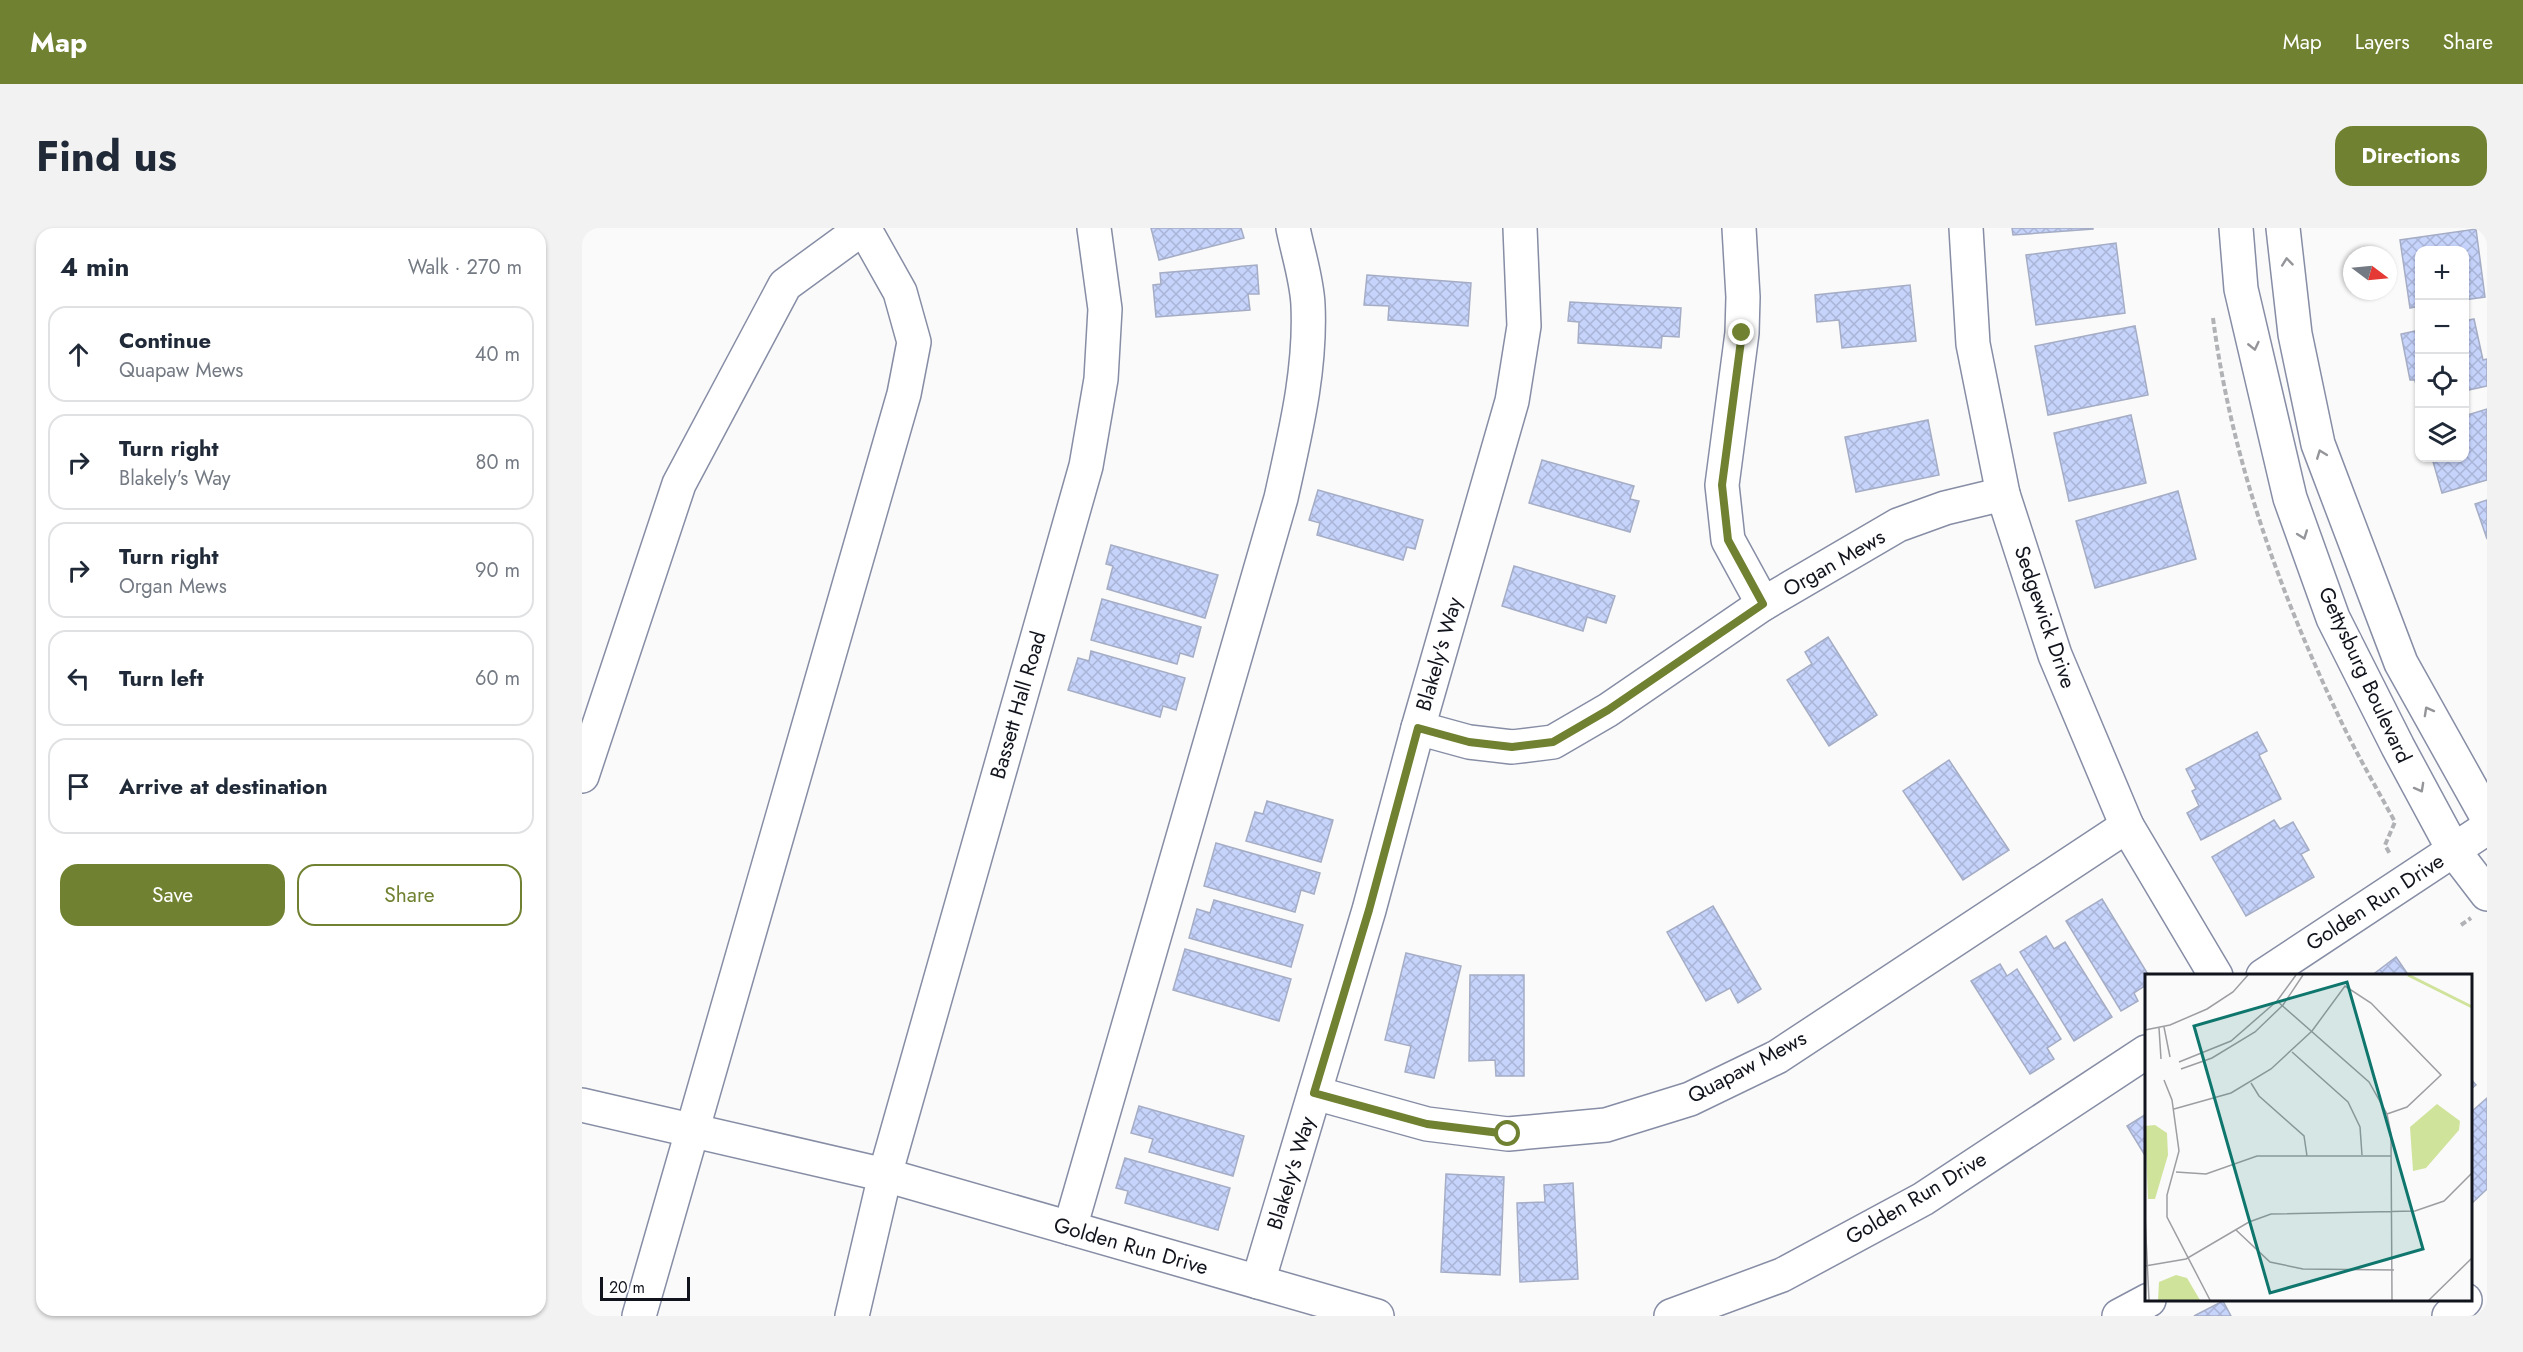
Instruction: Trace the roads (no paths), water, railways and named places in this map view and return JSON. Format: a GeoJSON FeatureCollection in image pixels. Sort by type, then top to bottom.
{"type":"FeatureCollection","features":[{"type":"Feature","properties":{"kind":"street"},"geometry":{"type":"LineString","coordinates":[[582,776],[679,484],[785,285],[864,228],[900,292],[914,342],[904,394],[639,1316]]}},
{"type":"Feature","properties":{"kind":"street","name":"Bassett Hall Road"},"geometry":{"type":"LineString","coordinates":[[852,1316],[885,1175],[1086,466],[1101,378],[1105,309],[1094,228]]}},
{"type":"Feature","properties":{"kind":"street"},"geometry":{"type":"LineString","coordinates":[[1070,1228],[1281,498],[1300,413],[1308,354],[1308,303],[1293,228]]}},
{"type":"Feature","properties":{"kind":"street","name":"Blakely's Way"},"geometry":{"type":"LineString","coordinates":[[1258,1282],[1369,910],[1418,728],[1512,401],[1524,326],[1520,228]]}},
{"type":"Feature","properties":{"kind":"street"},"geometry":{"type":"LineString","coordinates":[[1739,228],[1743,297],[1742,333],[1722,485],[1728,540],[1763,604]]}},
{"type":"Feature","properties":{"kind":"street","name":"Sedgewick Drive"},"geometry":{"type":"LineString","coordinates":[[1966,228],[1973,344],[2003,494],[2055,655],[2127,826],[2215,974]]}},
{"type":"Feature","properties":{"kind":"street","name":"Gettysburg Boulevard"},"geometry":{"type":"LineString","coordinates":[[2236,228],[2241,289],[2294,509],[2333,618],[2454,851],[2487,894]]}},
{"type":"Feature","properties":{"kind":"street","name":"Gettysburg Boulevard"},"geometry":{"type":"LineString","coordinates":[[2283,228],[2295,333],[2318,444],[2402,663],[2487,817]]}},
{"type":"Feature","properties":{"kind":"street","name":"Organ Mews"},"geometry":{"type":"LineString","coordinates":[[1418,728],[1469,742],[1512,747],[1553,742],[1608,710],[1763,604],[1898,525],[1945,508],[2003,494]]}},
{"type":"Feature","properties":{"kind":"street","name":"Quapaw Mews"},"geometry":{"type":"LineString","coordinates":[[1314,1093],[1427,1124],[1508,1134],[1606,1125],[1690,1100],[1777,1056],[2127,826]]}},
{"type":"Feature","properties":{"kind":"street","name":"Golden Run Drive"},"geometry":{"type":"LineString","coordinates":[[2265,974],[2487,828]]}},
{"type":"Feature","properties":{"kind":"street","name":"Golden Run Drive"},"geometry":{"type":"LineString","coordinates":[[1671,1316],[1782,1275],[1923,1199],[2145,1053]]}},
{"type":"Feature","properties":{"kind":"street","name":"Golden Run Drive"},"geometry":{"type":"LineString","coordinates":[[582,1105],[885,1175],[1377,1316]]}},
{"type":"Feature","properties":{"kind":"street"},"geometry":{"type":"LineString","coordinates":[[2119,1316],[2145,1301]]}},
{"type":"Feature","properties":{"kind":"street"},"geometry":{"type":"LineString","coordinates":[[2449,1316],[2463,1301]]}}]}
